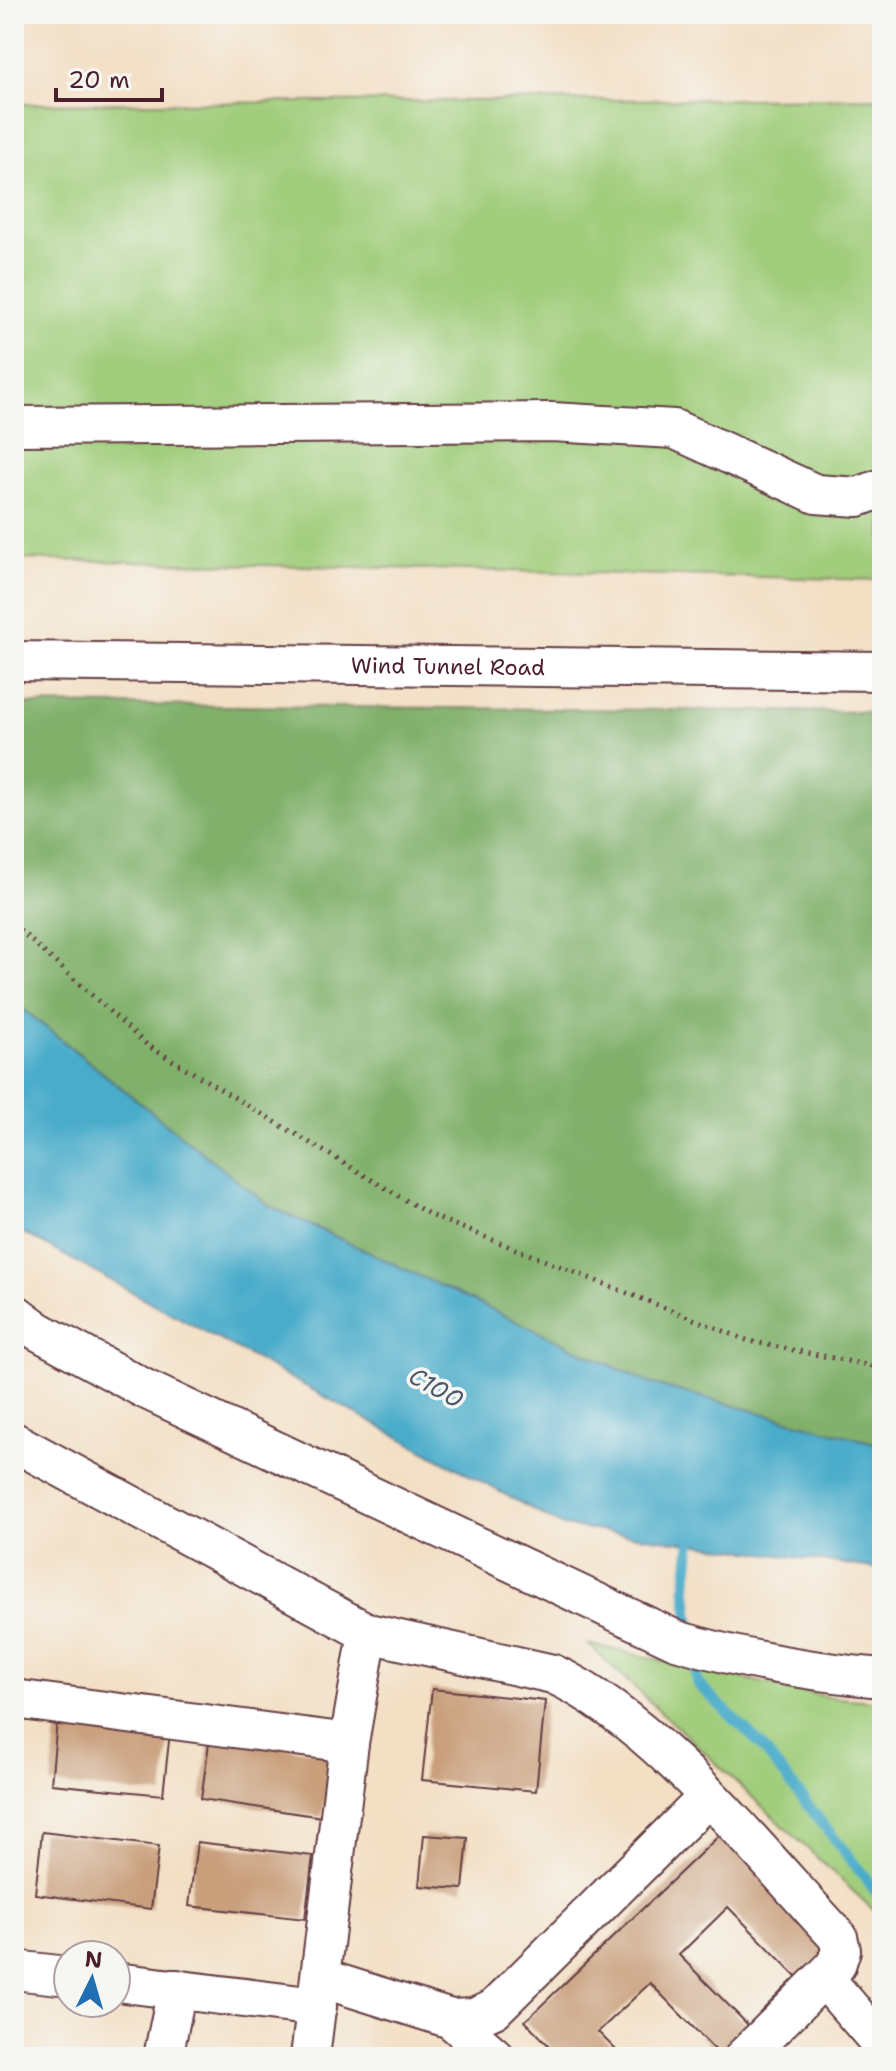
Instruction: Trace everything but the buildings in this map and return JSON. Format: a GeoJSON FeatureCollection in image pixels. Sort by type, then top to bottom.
{"type":"FeatureCollection","features":[{"type":"Feature","properties":{"kind":"street"},"geometry":{"type":"LineString","coordinates":[[14,426],[552,422],[674,429],[816,494],[858,497],[882,488]]}},
{"type":"Feature","properties":{"kind":"street","name":"Wind Tunnel Road"},"geometry":{"type":"LineString","coordinates":[[14,661],[882,671]]}},
{"type":"Feature","properties":{"kind":"street"},"geometry":{"type":"LineString","coordinates":[[14,1313],[38,1331],[145,1389],[693,1645],[831,1674],[882,1678]]}},
{"type":"Feature","properties":{"kind":"street"},"geometry":{"type":"LineString","coordinates":[[14,1442],[368,1633],[553,1674],[577,1685],[639,1729],[838,1937],[841,1950],[836,1965],[744,2057]]}},
{"type":"Feature","properties":{"kind":"street"},"geometry":{"type":"LineString","coordinates":[[310,2057],[349,1743],[368,1633]]}},
{"type":"Feature","properties":{"kind":"street"},"geometry":{"type":"LineString","coordinates":[[14,1699],[349,1743]]}},
{"type":"Feature","properties":{"kind":"street"},"geometry":{"type":"LineString","coordinates":[[132,1984],[177,1989],[319,1992],[451,2019],[474,2018],[494,2009],[707,1798]]}},
{"type":"Feature","properties":{"kind":"street"},"geometry":{"type":"LineString","coordinates":[[14,1970],[52,1974]]}},
{"type":"Feature","properties":{"kind":"street"},"geometry":{"type":"LineString","coordinates":[[824,1978],[882,2045]]}},
{"type":"Feature","properties":{"kind":"street"},"geometry":{"type":"LineString","coordinates":[[163,2057],[177,1989]]}},
{"type":"Feature","properties":{"kind":"street"},"geometry":{"type":"LineString","coordinates":[[451,2019],[495,2057]]}},
{"type":"Feature","properties":{"kind":"path"},"geometry":{"type":"LineString","coordinates":[[14,925],[147,1045],[432,1216],[749,1341],[882,1368]]}},
{"type":"Feature","properties":{"kind":"green space"},"geometry":{"type":"Polygon","coordinates":[[[882,98],[882,580],[14,559],[14,104],[882,98]]]}},
{"type":"Feature","properties":{"kind":"green space"},"geometry":{"type":"Polygon","coordinates":[[[14,704],[882,712],[882,1445],[649,1383],[269,1206],[14,1002],[14,704]]]}},
{"type":"Feature","properties":{"kind":"green space"},"geometry":{"type":"Polygon","coordinates":[[[588,1644],[827,1697],[882,1702],[882,1918],[588,1644]]]}},
{"type":"Feature","properties":{"kind":"water","name":"C100"},"geometry":{"type":"Polygon","coordinates":[[[14,1002],[269,1206],[649,1383],[882,1445],[882,1569],[563,1526],[14,1228],[14,1002]]]}},
{"type":"Feature","properties":{"kind":"waterway"},"geometry":{"type":"LineString","coordinates":[[691,1544],[686,1588],[697,1683],[759,1743],[882,1899]]}}]}
